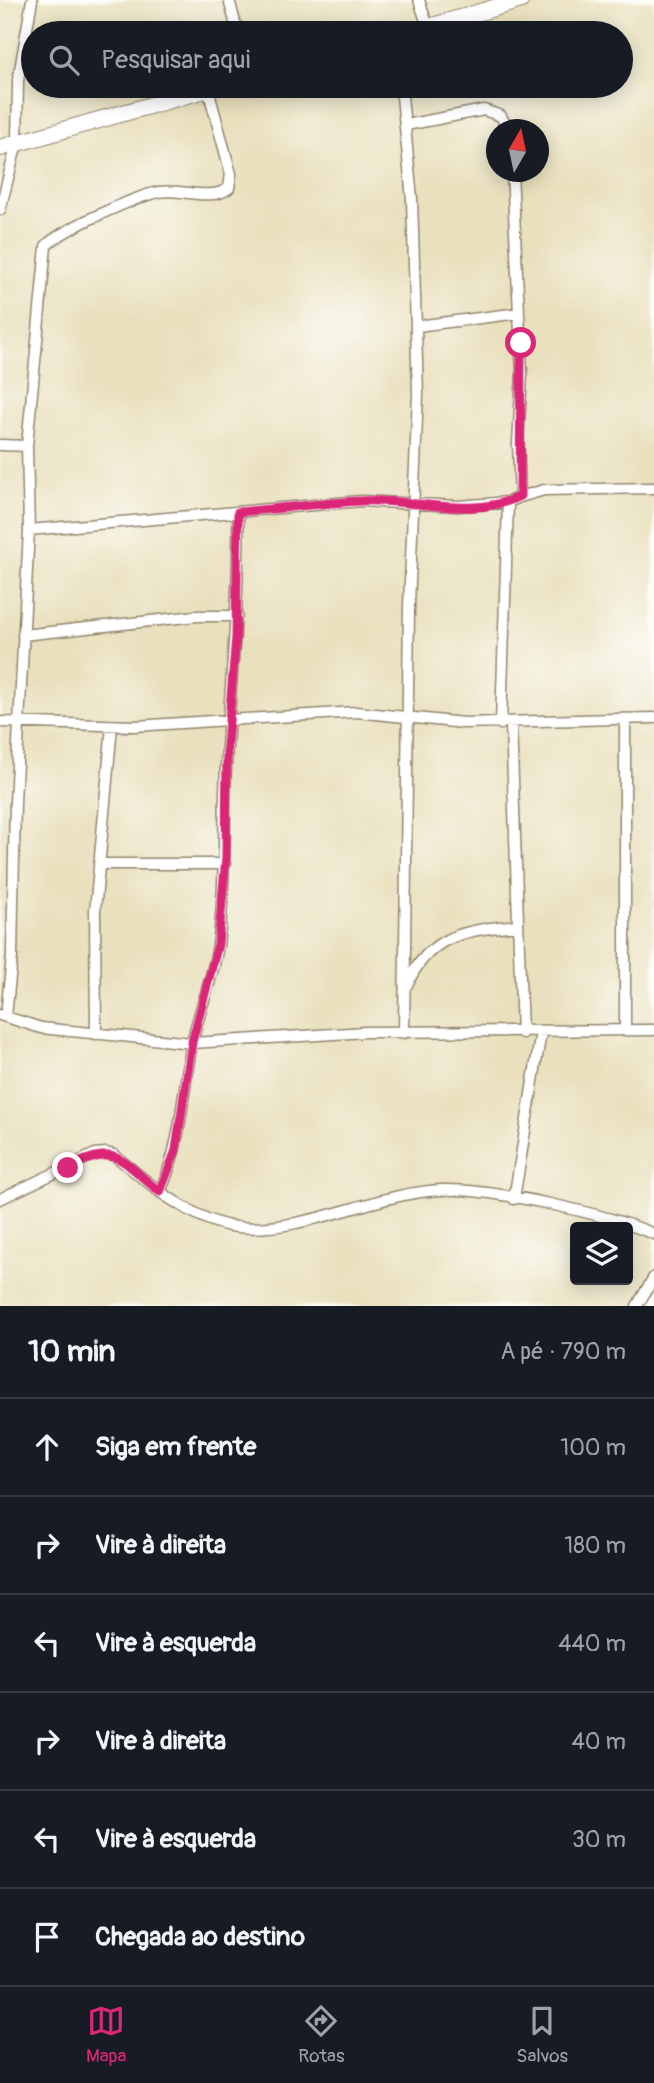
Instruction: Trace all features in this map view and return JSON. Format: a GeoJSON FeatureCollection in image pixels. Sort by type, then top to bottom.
{"type":"FeatureCollection","features":[{"type":"Feature","properties":{"kind":"main road"},"geometry":{"type":"LineString","coordinates":[[449,21],[522,0]]}},
{"type":"Feature","properties":{"kind":"main road"},"geometry":{"type":"LineString","coordinates":[[0,148],[174,98]]}},
{"type":"Feature","properties":{"kind":"street"},"geometry":{"type":"LineString","coordinates":[[28,21],[32,0]]}},
{"type":"Feature","properties":{"kind":"street"},"geometry":{"type":"LineString","coordinates":[[229,0],[235,21]]}},
{"type":"Feature","properties":{"kind":"street"},"geometry":{"type":"LineString","coordinates":[[419,0],[426,21]]}},
{"type":"Feature","properties":{"kind":"street"},"geometry":{"type":"LineString","coordinates":[[0,210],[17,143],[18,81],[21,64]]}},
{"type":"Feature","properties":{"kind":"street"},"geometry":{"type":"LineString","coordinates":[[215,98],[231,174],[229,188],[215,194],[160,192],[146,196],[61,234],[46,246],[27,446],[29,530],[12,903],[12,957],[3,1016],[41,1028],[192,1042],[404,1033],[654,1030]]}},
{"type":"Feature","properties":{"kind":"street"},"geometry":{"type":"LineString","coordinates":[[403,98],[417,327],[418,394],[413,503],[404,1033]]}},
{"type":"Feature","properties":{"kind":"street"},"geometry":{"type":"LineString","coordinates":[[406,125],[484,110],[502,119]]}},
{"type":"Feature","properties":{"kind":"street"},"geometry":{"type":"LineString","coordinates":[[512,182],[522,374],[518,443],[520,496]]}},
{"type":"Feature","properties":{"kind":"street"},"geometry":{"type":"LineString","coordinates":[[417,327],[519,313]]}},
{"type":"Feature","properties":{"kind":"street"},"geometry":{"type":"LineString","coordinates":[[0,445],[27,446]]}},
{"type":"Feature","properties":{"kind":"street"},"geometry":{"type":"LineString","coordinates":[[29,530],[361,501],[478,506],[508,502],[544,490],[654,488]]}},
{"type":"Feature","properties":{"kind":"street"},"geometry":{"type":"LineString","coordinates":[[508,502],[506,724],[523,1033]]}},
{"type":"Feature","properties":{"kind":"street"},"geometry":{"type":"LineString","coordinates":[[160,1192],[176,1150],[192,1042],[213,970],[225,864],[229,722],[237,616],[238,512]]}},
{"type":"Feature","properties":{"kind":"street"},"geometry":{"type":"LineString","coordinates":[[23,635],[196,616],[237,616]]}},
{"type":"Feature","properties":{"kind":"street"},"geometry":{"type":"LineString","coordinates":[[0,722],[112,726],[229,722],[356,712],[506,724],[570,718],[654,718]]}},
{"type":"Feature","properties":{"kind":"street"},"geometry":{"type":"LineString","coordinates":[[625,719],[625,1030]]}},
{"type":"Feature","properties":{"kind":"street"},"geometry":{"type":"LineString","coordinates":[[96,1034],[95,927],[112,726]]}},
{"type":"Feature","properties":{"kind":"street"},"geometry":{"type":"LineString","coordinates":[[99,864],[225,864]]}},
{"type":"Feature","properties":{"kind":"street"},"geometry":{"type":"LineString","coordinates":[[0,902],[12,903]]}},
{"type":"Feature","properties":{"kind":"street"},"geometry":{"type":"LineString","coordinates":[[405,991],[417,963],[437,944],[455,937],[518,925]]}},
{"type":"Feature","properties":{"kind":"street"},"geometry":{"type":"LineString","coordinates":[[514,1199],[541,1032]]}},
{"type":"Feature","properties":{"kind":"street"},"geometry":{"type":"LineString","coordinates":[[0,1199],[95,1154],[106,1153],[114,1155],[160,1192],[220,1224],[237,1227],[312,1218],[408,1194],[441,1190],[514,1199],[596,1216],[654,1234]]}},
{"type":"Feature","properties":{"kind":"street"},"geometry":{"type":"LineString","coordinates":[[637,1306],[654,1277]]}},
{"type":"Feature","properties":{"kind":"route"},"geometry":{"type":"LineString","coordinates":[[68,1168],[95,1154],[114,1155],[160,1192],[176,1150],[185,1106],[192,1042],[218,944],[224,885],[226,771],[236,637],[238,512],[380,500],[478,506],[508,502],[520,496],[518,443],[521,343]]}}]}
